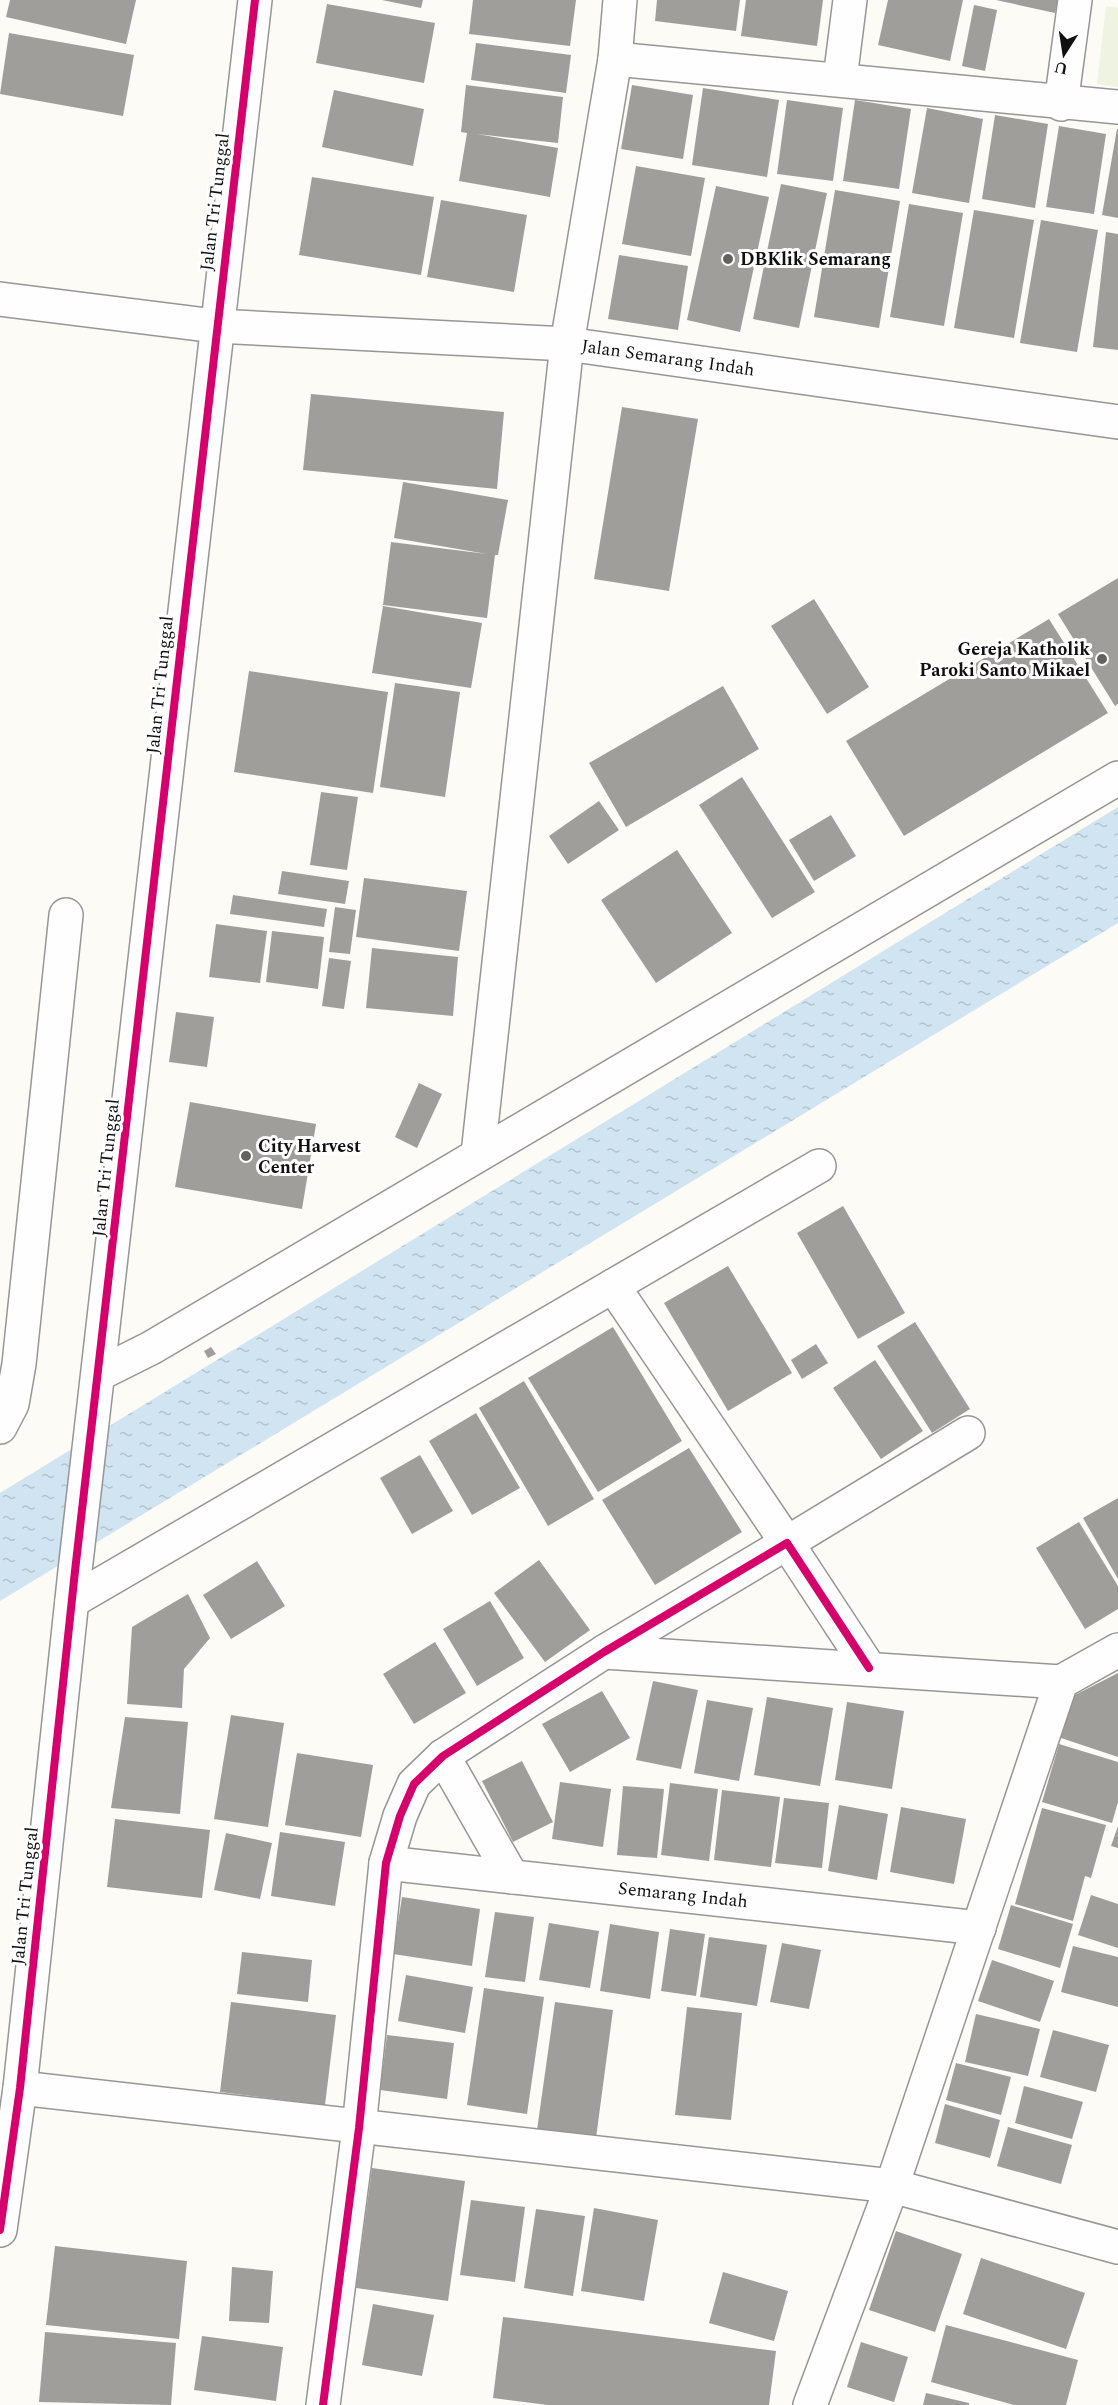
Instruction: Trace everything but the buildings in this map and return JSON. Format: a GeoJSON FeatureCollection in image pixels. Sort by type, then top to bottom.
{"type":"FeatureCollection","features":[{"type":"Feature","properties":{"kind":"street","name":"Jalan Tri Tunggal"},"geometry":{"type":"LineString","coordinates":[[0,2230],[20,2088],[73,1586],[99,1374],[215,326],[255,0]]}},
{"type":"Feature","properties":{"kind":"street"},"geometry":{"type":"LineString","coordinates":[[478,1154],[567,344],[615,59],[620,0]]}},
{"type":"Feature","properties":{"kind":"street"},"geometry":{"type":"LineString","coordinates":[[840,79],[850,0]]}},
{"type":"Feature","properties":{"kind":"street"},"geometry":{"type":"LineString","coordinates":[[1061,104],[1075,0]]}},
{"type":"Feature","properties":{"kind":"street"},"geometry":{"type":"LineString","coordinates":[[615,59],[840,79],[1061,104],[1118,107]]}},
{"type":"Feature","properties":{"kind":"street","name":"Jalan Semarang Indah"},"geometry":{"type":"LineString","coordinates":[[0,299],[215,326],[567,344],[1118,422]]}},
{"type":"Feature","properties":{"kind":"street"},"geometry":{"type":"LineString","coordinates":[[99,1374],[151,1348],[1118,778]]}},
{"type":"Feature","properties":{"kind":"street"},"geometry":{"type":"LineString","coordinates":[[0,1427],[12,1404],[19,1364],[66,915]]}},
{"type":"Feature","properties":{"kind":"street"},"geometry":{"type":"LineString","coordinates":[[73,1586],[613,1286],[819,1166]]}},
{"type":"Feature","properties":{"kind":"street"},"geometry":{"type":"LineString","coordinates":[[613,1286],[869,1668]]}},
{"type":"Feature","properties":{"kind":"street"},"geometry":{"type":"LineString","coordinates":[[323,2405],[359,2128],[386,1863],[400,1816],[414,1784],[443,1756],[604,1652],[969,1433]]}},
{"type":"Feature","properties":{"kind":"street"},"geometry":{"type":"LineString","coordinates":[[604,1652],[1061,1682],[1118,1650]]}},
{"type":"Feature","properties":{"kind":"street"},"geometry":{"type":"LineString","coordinates":[[810,2405],[892,2186],[1061,1682]]}},
{"type":"Feature","properties":{"kind":"street"},"geometry":{"type":"LineString","coordinates":[[443,1756],[512,1877]]}},
{"type":"Feature","properties":{"kind":"street","name":"Semarang Indah"},"geometry":{"type":"LineString","coordinates":[[386,1863],[980,1928]]}},
{"type":"Feature","properties":{"kind":"street"},"geometry":{"type":"LineString","coordinates":[[20,2088],[359,2128],[892,2186],[1118,2247]]}},
{"type":"Feature","properties":{"kind":"green space"},"geometry":{"type":"Polygon","coordinates":[[[1106,6],[1118,8],[1118,87],[1097,84],[1106,6]]]}},
{"type":"Feature","properties":{"kind":"water"},"geometry":{"type":"Polygon","coordinates":[[[1118,807],[1118,923],[0,1601],[0,1493],[1118,807]]]}},
{"type":"Feature","properties":{"kind":"cycle path"},"geometry":{"type":"LineString","coordinates":[[0,2230],[20,2088],[75,1571],[255,0]]}},
{"type":"Feature","properties":{"kind":"cycle path"},"geometry":{"type":"LineString","coordinates":[[323,2405],[359,2128],[386,1863],[400,1816],[414,1784],[443,1756],[604,1652],[787,1543],[869,1668]]}},
{"type":"Feature","properties":{"kind":"place","name":"DBKlik Semarang"},"geometry":{"type":"Point","coordinates":[728,259]}},
{"type":"Feature","properties":{"kind":"place","name":"Gereja Katholik Paroki Santo Mikael"},"geometry":{"type":"Point","coordinates":[1102,659]}},
{"type":"Feature","properties":{"kind":"place","name":"City Harvest Center"},"geometry":{"type":"Point","coordinates":[246,1156]}}]}
